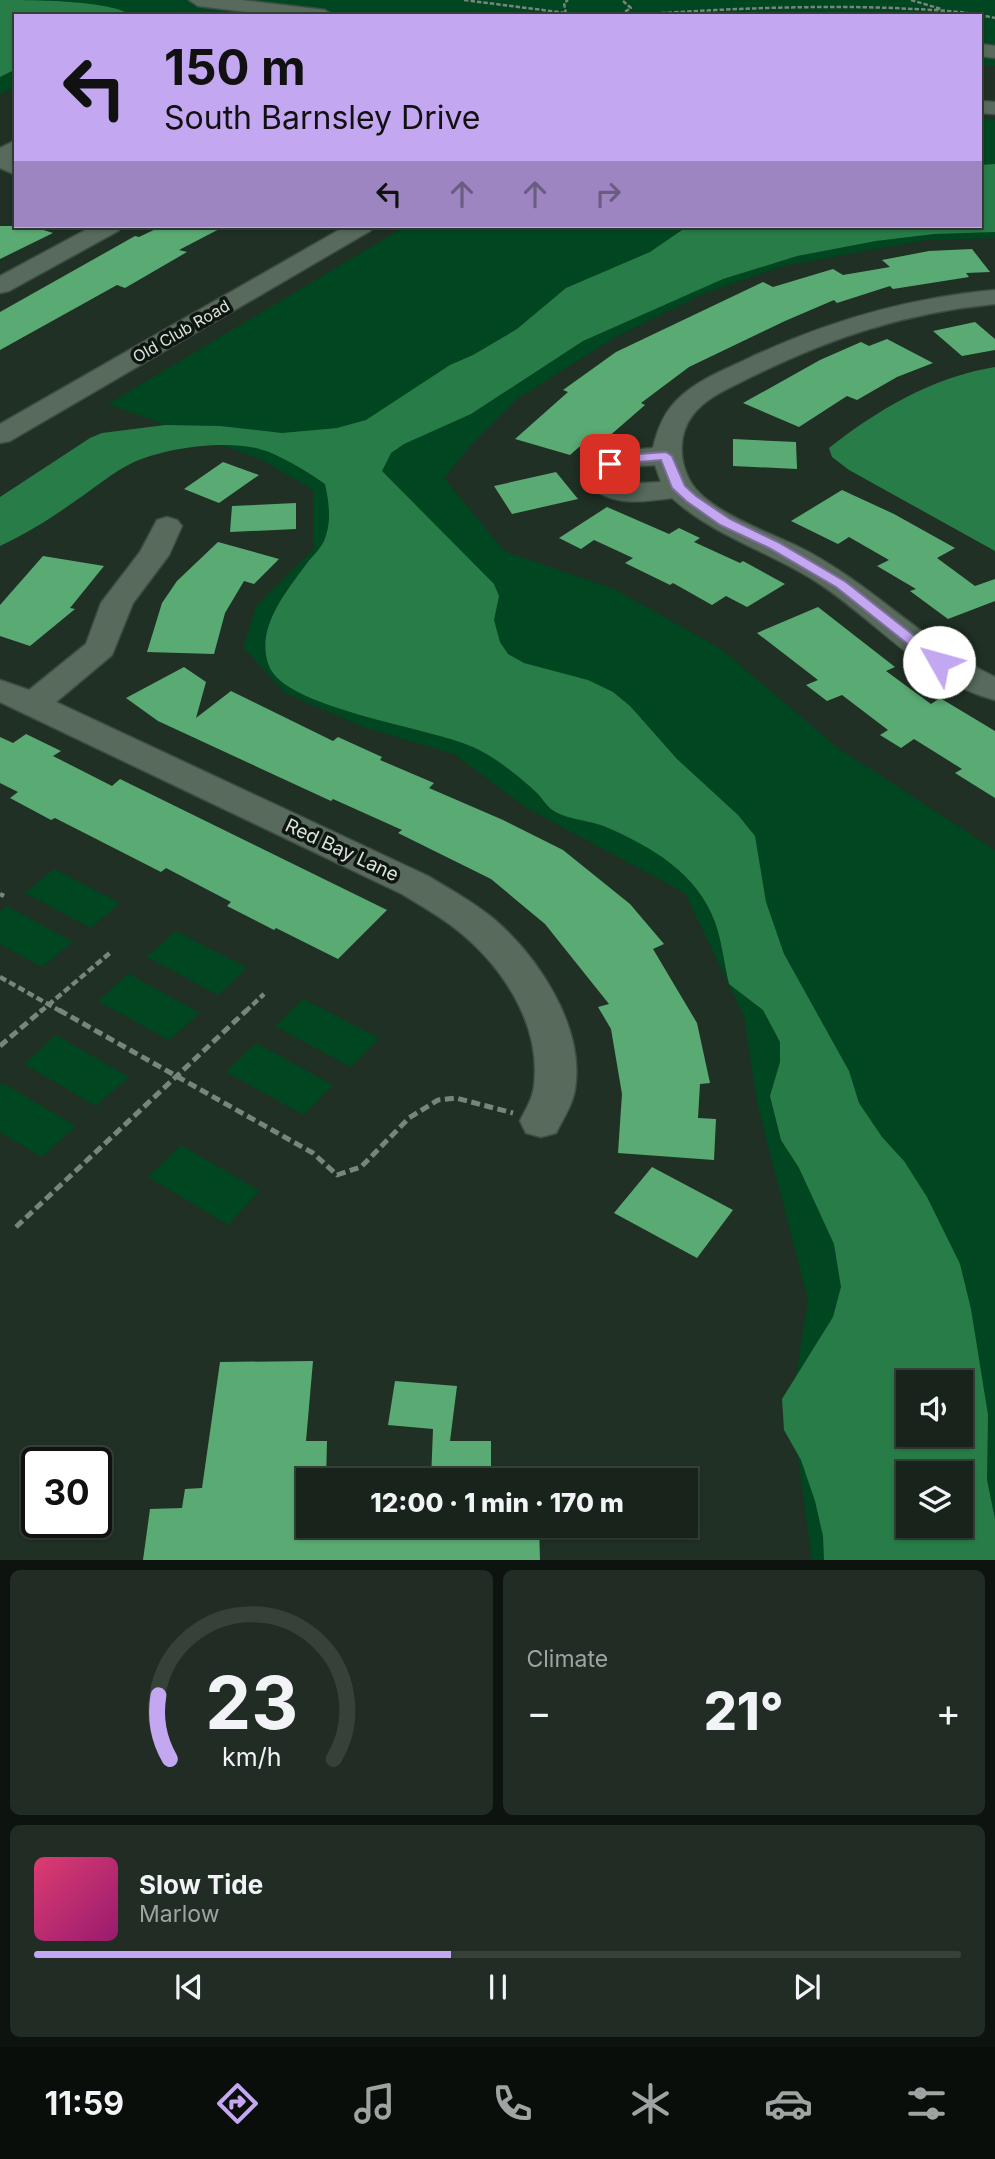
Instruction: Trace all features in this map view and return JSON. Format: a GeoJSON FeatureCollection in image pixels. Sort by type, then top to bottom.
{"type":"FeatureCollection","features":[{"type":"Feature","properties":{"kind":"street"},"geometry":{"type":"LineString","coordinates":[[198,0],[321,12]]}},
{"type":"Feature","properties":{"kind":"street"},"geometry":{"type":"LineString","coordinates":[[14,148],[4,155],[3,161],[14,167]]}},
{"type":"Feature","properties":{"kind":"street"},"geometry":{"type":"LineString","coordinates":[[0,286],[106,228]]}},
{"type":"Feature","properties":{"kind":"street","name":"Old Club Road"},"geometry":{"type":"LineString","coordinates":[[0,435],[359,228]]}},
{"type":"Feature","properties":{"kind":"street"},"geometry":{"type":"LineString","coordinates":[[995,297],[924,304],[880,314],[794,346],[709,389],[685,407],[669,432],[666,456],[679,488],[725,522],[774,545],[850,591],[939,662],[995,690]]}},
{"type":"Feature","properties":{"kind":"street"},"geometry":{"type":"LineString","coordinates":[[666,456],[625,459],[610,464],[600,472],[600,480],[606,487],[631,493],[679,488]]}},
{"type":"Feature","properties":{"kind":"street"},"geometry":{"type":"LineString","coordinates":[[16,697],[57,686],[101,648],[117,603],[135,576],[154,555],[167,526]]}},
{"type":"Feature","properties":{"kind":"street","name":"Red Bay Lane"},"geometry":{"type":"LineString","coordinates":[[16,697],[415,885],[467,917],[506,954],[528,987],[547,1024],[555,1057],[555,1088],[541,1121]]}},
{"type":"Feature","properties":{"kind":"path"},"geometry":{"type":"LineString","coordinates":[[464,0],[559,14]]}},
{"type":"Feature","properties":{"kind":"path"},"geometry":{"type":"LineString","coordinates":[[724,0],[730,9]]}},
{"type":"Feature","properties":{"kind":"path"},"geometry":{"type":"LineString","coordinates":[[911,0],[970,14]]}},
{"type":"Feature","properties":{"kind":"path"},"geometry":{"type":"LineString","coordinates":[[623,1],[631,8],[624,13],[628,14]]}},
{"type":"Feature","properties":{"kind":"path"},"geometry":{"type":"LineString","coordinates":[[648,14],[730,9],[847,7],[958,12]]}},
{"type":"Feature","properties":{"kind":"path"},"geometry":{"type":"LineString","coordinates":[[0,1046],[111,951]]}},
{"type":"Feature","properties":{"kind":"path"},"geometry":{"type":"LineString","coordinates":[[0,977],[313,1153],[337,1175],[360,1167],[408,1118],[438,1100],[456,1098],[541,1121]]}},
{"type":"Feature","properties":{"kind":"path"},"geometry":{"type":"LineString","coordinates":[[16,1227],[264,994]]}},
{"type":"Feature","properties":{"kind":"shaded area"},"geometry":{"type":"Polygon","coordinates":[[[0,0],[995,0],[995,66],[982,65],[982,14],[14,14],[14,88],[0,94],[0,0]]]}},
{"type":"Feature","properties":{"kind":"shaded area"},"geometry":{"type":"Polygon","coordinates":[[[0,0],[90,4],[128,14],[14,14],[14,70],[0,77],[0,0]]]}},
{"type":"Feature","properties":{"kind":"shaded area"},"geometry":{"type":"Polygon","coordinates":[[[982,118],[995,120],[995,238],[925,240],[783,266],[703,294],[617,336],[517,399],[472,444],[444,478],[504,551],[614,589],[721,649],[838,748],[995,850],[995,1560],[812,1560],[791,1407],[808,1300],[757,1103],[744,1016],[685,893],[525,807],[454,754],[366,728],[285,693],[243,647],[257,605],[313,550],[313,490],[260,459],[108,404],[403,228],[982,228],[982,118]]]}},
{"type":"Feature","properties":{"kind":"shaded area"},"geometry":{"type":"Polygon","coordinates":[[[995,164],[995,232],[934,234],[876,241],[797,256],[723,279],[583,341],[471,414],[404,444],[391,453],[382,471],[494,584],[499,596],[494,620],[500,642],[508,654],[524,663],[588,680],[613,692],[630,706],[677,759],[738,815],[755,836],[766,902],[784,954],[849,1071],[859,1103],[882,1137],[904,1161],[927,1197],[960,1264],[971,1309],[988,1415],[987,1480],[995,1519],[995,1560],[824,1560],[823,1536],[815,1501],[801,1460],[784,1430],[782,1399],[833,1317],[841,1287],[834,1244],[799,1168],[781,1140],[770,1096],[780,1062],[780,1042],[763,1010],[729,984],[715,922],[697,889],[656,853],[606,827],[551,809],[522,780],[498,761],[473,747],[329,705],[302,694],[281,681],[269,666],[266,639],[281,600],[327,534],[329,505],[325,484],[298,466],[254,448],[219,445],[181,449],[146,457],[125,467],[50,518],[0,546],[0,497],[90,438],[102,433],[165,425],[220,426],[282,433],[337,428],[366,420],[450,365],[517,329],[566,288],[650,252],[685,228],[982,228],[982,165],[995,164]]]}},
{"type":"Feature","properties":{"kind":"shaded area"},"geometry":{"type":"Polygon","coordinates":[[[995,367],[995,551],[849,470],[832,457],[829,448],[886,408],[928,387],[995,367]]]}},
{"type":"Feature","properties":{"kind":"shaded area"},"geometry":{"type":"Polygon","coordinates":[[[54,869],[120,903],[91,928],[25,893],[54,869]]]}},
{"type":"Feature","properties":{"kind":"shaded area"},"geometry":{"type":"Polygon","coordinates":[[[7,906],[73,942],[42,967],[0,944],[0,911],[7,906]]]}},
{"type":"Feature","properties":{"kind":"shaded area"},"geometry":{"type":"Polygon","coordinates":[[[176,931],[247,968],[218,995],[147,957],[176,931]]]}},
{"type":"Feature","properties":{"kind":"shaded area"},"geometry":{"type":"Polygon","coordinates":[[[128,974],[200,1013],[169,1040],[98,1001],[128,974]]]}},
{"type":"Feature","properties":{"kind":"shaded area"},"geometry":{"type":"Polygon","coordinates":[[[303,999],[379,1038],[351,1067],[275,1026],[303,999]]]}},
{"type":"Feature","properties":{"kind":"shaded area"},"geometry":{"type":"Polygon","coordinates":[[[56,1035],[129,1077],[96,1106],[24,1064],[56,1035]]]}},
{"type":"Feature","properties":{"kind":"shaded area"},"geometry":{"type":"Polygon","coordinates":[[[256,1043],[333,1085],[304,1115],[226,1072],[256,1043]]]}},
{"type":"Feature","properties":{"kind":"shaded area"},"geometry":{"type":"Polygon","coordinates":[[[3,1083],[76,1126],[42,1157],[0,1132],[0,1085],[3,1083]]]}},
{"type":"Feature","properties":{"kind":"shaded area"},"geometry":{"type":"Polygon","coordinates":[[[181,1145],[260,1191],[228,1225],[148,1177],[181,1145]]]}},
{"type":"Feature","properties":{"kind":"building"},"geometry":{"type":"Polygon","coordinates":[[[0,226],[37,228],[53,233],[0,259],[0,226]]]}},
{"type":"Feature","properties":{"kind":"building"},"geometry":{"type":"Polygon","coordinates":[[[158,228],[221,228],[179,250],[187,252],[125,288],[117,285],[0,350],[0,312],[135,236],[139,237],[158,228]]]}},
{"type":"Feature","properties":{"kind":"building"},"geometry":{"type":"Polygon","coordinates":[[[972,249],[990,272],[966,273],[969,277],[893,289],[890,286],[837,303],[834,300],[785,321],[689,367],[641,403],[645,405],[599,445],[586,441],[570,455],[515,439],[568,392],[563,390],[616,352],[763,282],[773,287],[833,269],[843,275],[890,267],[882,260],[929,251],[972,249]]]}},
{"type":"Feature","properties":{"kind":"building"},"geometry":{"type":"Polygon","coordinates":[[[975,322],[995,339],[995,350],[962,356],[933,331],[975,322]]]}},
{"type":"Feature","properties":{"kind":"building"},"geometry":{"type":"Polygon","coordinates":[[[887,339],[933,363],[897,377],[857,400],[847,396],[799,427],[743,403],[820,360],[861,342],[869,346],[887,339]]]}},
{"type":"Feature","properties":{"kind":"building"},"geometry":{"type":"Polygon","coordinates":[[[733,439],[796,442],[797,469],[733,466],[733,439]]]}},
{"type":"Feature","properties":{"kind":"building"},"geometry":{"type":"Polygon","coordinates":[[[223,462],[259,475],[219,503],[184,489],[223,462]]]}},
{"type":"Feature","properties":{"kind":"building"},"geometry":{"type":"Polygon","coordinates":[[[556,472],[578,499],[512,514],[494,486],[556,472]]]}},
{"type":"Feature","properties":{"kind":"building"},"geometry":{"type":"Polygon","coordinates":[[[842,490],[894,514],[955,548],[937,558],[975,586],[995,579],[995,601],[948,619],[910,591],[916,589],[877,566],[889,560],[849,537],[838,544],[791,521],[842,490]]]}},
{"type":"Feature","properties":{"kind":"building"},"geometry":{"type":"Polygon","coordinates":[[[296,503],[296,529],[230,532],[232,506],[296,503]]]}},
{"type":"Feature","properties":{"kind":"building"},"geometry":{"type":"Polygon","coordinates":[[[607,507],[669,534],[679,528],[700,538],[694,542],[740,563],[743,561],[785,584],[747,607],[726,596],[712,605],[673,583],[670,585],[625,563],[633,558],[594,540],[581,549],[559,538],[607,507]]]}},
{"type":"Feature","properties":{"kind":"building"},"geometry":{"type":"Polygon","coordinates":[[[218,542],[279,559],[254,584],[244,581],[225,613],[214,654],[147,652],[162,603],[177,581],[218,542]]]}},
{"type":"Feature","properties":{"kind":"building"},"geometry":{"type":"Polygon","coordinates":[[[43,556],[104,566],[70,608],[75,609],[30,646],[0,636],[0,605],[43,556]]]}},
{"type":"Feature","properties":{"kind":"building"},"geometry":{"type":"Polygon","coordinates":[[[818,607],[895,667],[886,671],[931,704],[940,698],[995,731],[995,798],[955,773],[962,769],[914,739],[901,748],[880,735],[888,730],[842,695],[827,701],[806,685],[818,680],[757,633],[818,607]]]}},
{"type":"Feature","properties":{"kind":"building"},"geometry":{"type":"Polygon","coordinates":[[[184,667],[206,682],[196,718],[231,691],[333,741],[338,737],[382,757],[380,760],[434,783],[429,788],[563,850],[630,904],[664,944],[653,949],[697,1023],[710,1083],[700,1084],[698,1118],[716,1119],[714,1160],[618,1153],[622,1094],[611,1029],[598,1007],[609,1004],[545,924],[491,879],[398,833],[402,830],[333,799],[331,801],[158,721],[126,698],[184,667]]]}},
{"type":"Feature","properties":{"kind":"building"},"geometry":{"type":"Polygon","coordinates":[[[26,734],[61,751],[53,756],[112,786],[120,779],[387,910],[338,959],[276,928],[274,930],[227,906],[231,902],[166,868],[161,872],[10,798],[18,792],[0,783],[0,737],[13,743],[26,734]]]}},
{"type":"Feature","properties":{"kind":"building"},"geometry":{"type":"Polygon","coordinates":[[[652,1167],[733,1210],[697,1258],[614,1213],[652,1167]]]}},
{"type":"Feature","properties":{"kind":"building"},"geometry":{"type":"Polygon","coordinates":[[[313,1361],[306,1441],[327,1441],[326,1468],[296,1468],[296,1538],[539,1538],[540,1560],[143,1560],[150,1509],[182,1508],[185,1489],[202,1488],[220,1362],[313,1361]]]}},
{"type":"Feature","properties":{"kind":"building"},"geometry":{"type":"Polygon","coordinates":[[[395,1381],[457,1386],[450,1441],[491,1441],[491,1468],[431,1468],[433,1429],[388,1425],[395,1381]]]}},
{"type":"Feature","properties":{"kind":"route"},"geometry":{"type":"LineString","coordinates":[[610,464],[625,459],[666,456],[679,488],[691,498],[725,522],[774,545],[841,584],[939,662]]}}]}
